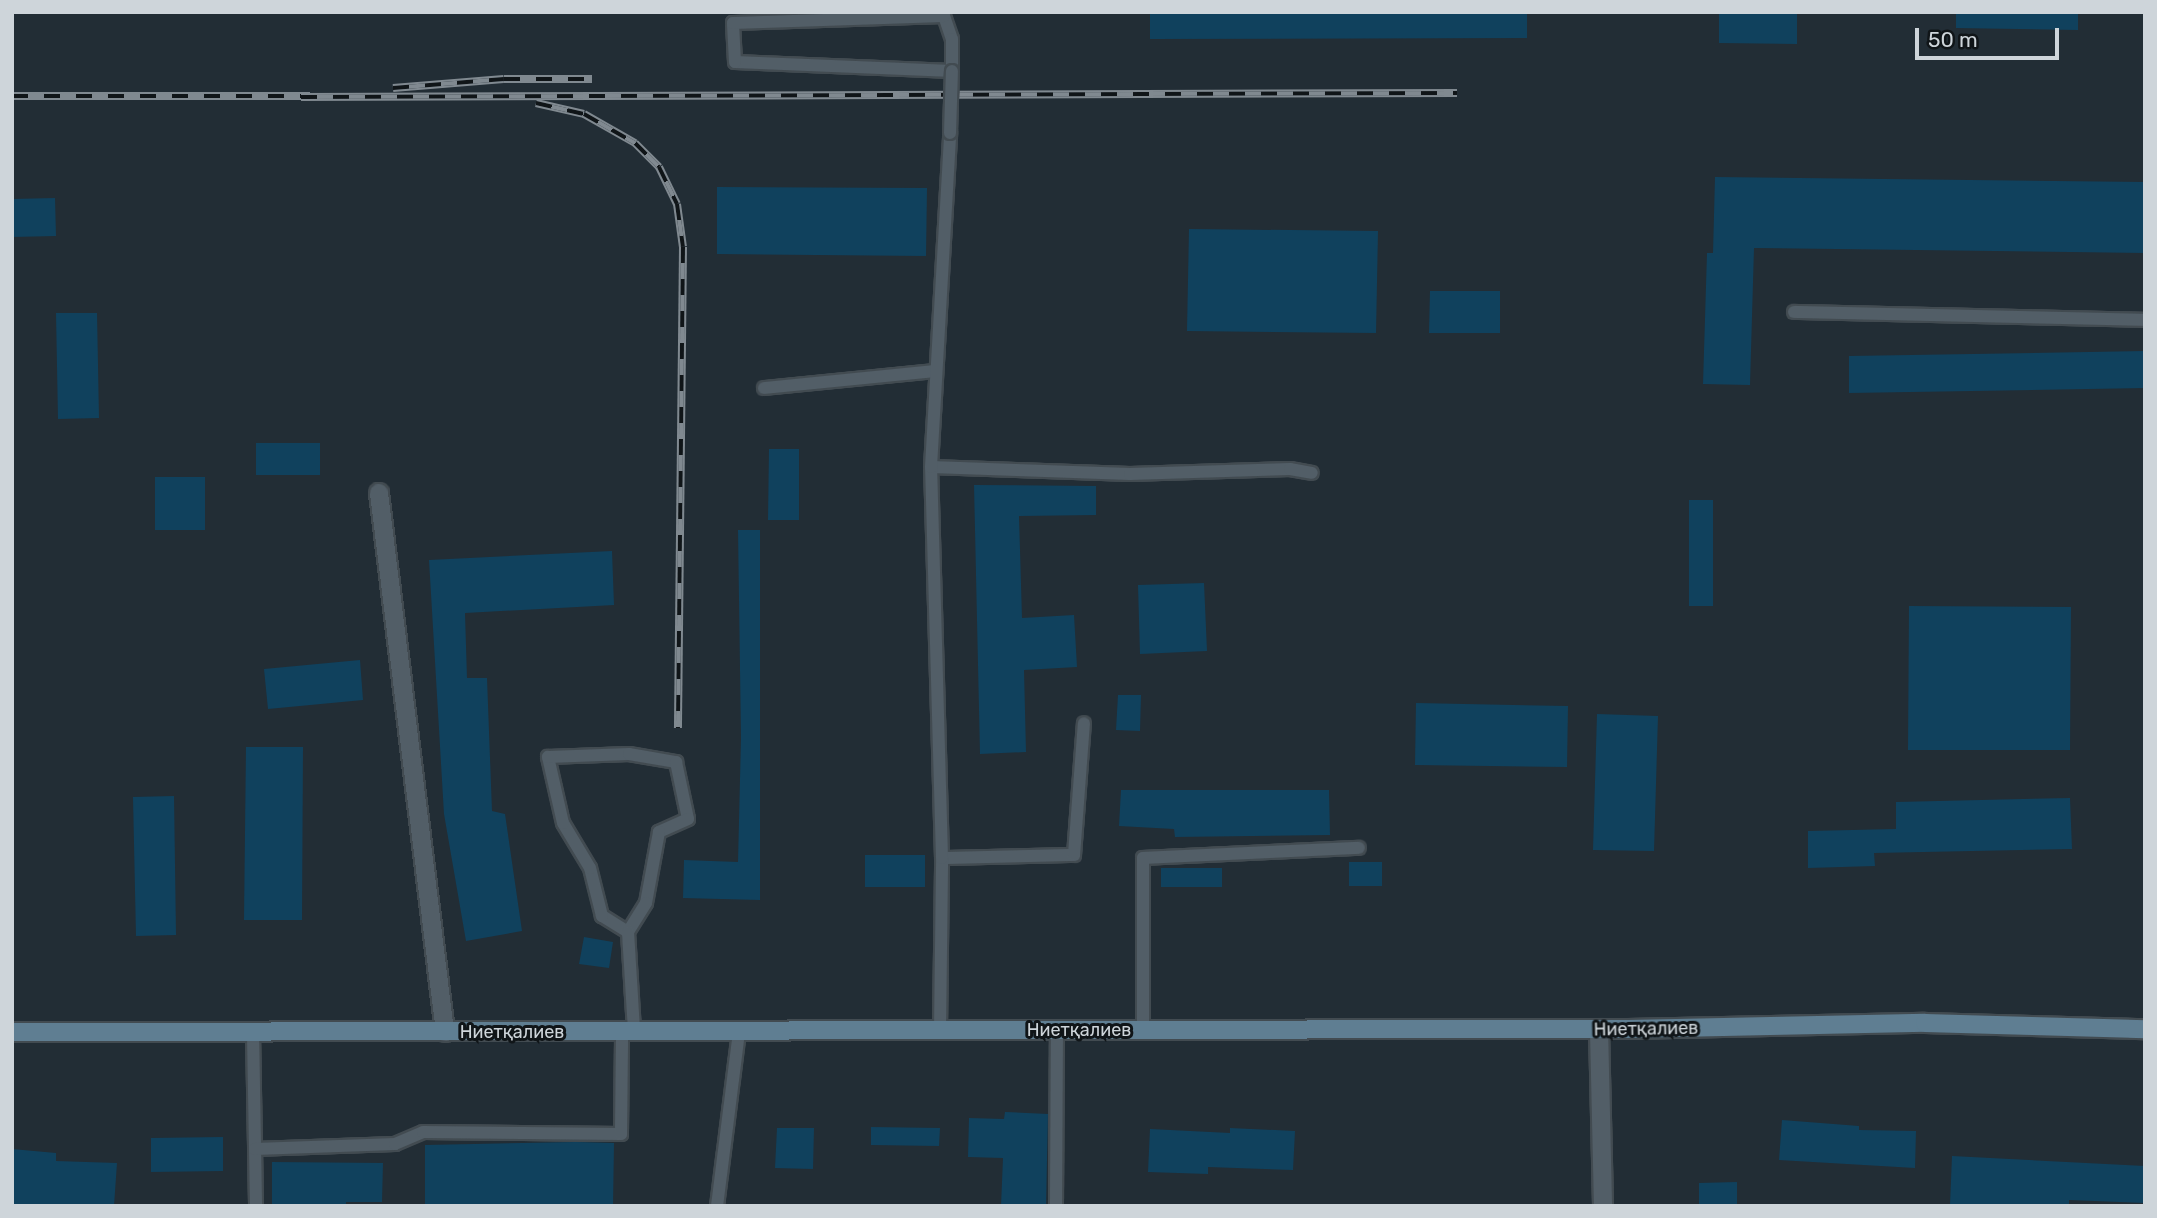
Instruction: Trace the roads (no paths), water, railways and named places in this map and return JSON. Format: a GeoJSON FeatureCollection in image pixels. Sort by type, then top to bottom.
{"type":"FeatureCollection","features":[{"type":"Feature","properties":{"kind":"street"},"geometry":{"type":"LineString","coordinates":[[379,493],[445,1032]]}},
{"type":"Feature","properties":{"kind":"street","name":"Ниетқалиев"},"geometry":{"type":"LineString","coordinates":[[12,1032],[1599,1029],[1925,1023],[2145,1029]]}},
{"type":"Feature","properties":{"kind":"street"},"geometry":{"type":"LineString","coordinates":[[1599,1029],[1603,1206]]}},
{"type":"Feature","properties":{"kind":"lane"},"geometry":{"type":"LineString","coordinates":[[940,1031],[942,858],[931,467],[934,371],[950,132],[952,71],[952,38],[944,14],[733,23],[735,62],[952,71]]}},
{"type":"Feature","properties":{"kind":"lane"},"geometry":{"type":"LineString","coordinates":[[1794,312],[2145,320]]}},
{"type":"Feature","properties":{"kind":"lane"},"geometry":{"type":"LineString","coordinates":[[764,388],[934,371]]}},
{"type":"Feature","properties":{"kind":"lane"},"geometry":{"type":"LineString","coordinates":[[931,467],[1130,474],[1290,469],[1312,473]]}},
{"type":"Feature","properties":{"kind":"lane"},"geometry":{"type":"LineString","coordinates":[[942,858],[1074,855],[1084,723]]}},
{"type":"Feature","properties":{"kind":"lane"},"geometry":{"type":"LineString","coordinates":[[256,1149],[396,1144],[423,1132],[621,1133],[628,1031],[628,932],[646,903],[659,832],[688,819],[676,762],[629,754],[548,757],[564,823],[590,867],[602,916],[628,932]]}},
{"type":"Feature","properties":{"kind":"lane"},"geometry":{"type":"LineString","coordinates":[[1143,1030],[1143,858],[1359,848]]}},
{"type":"Feature","properties":{"kind":"lane"},"geometry":{"type":"LineString","coordinates":[[1056,1206],[1057,1030]]}},
{"type":"Feature","properties":{"kind":"lane"},"geometry":{"type":"LineString","coordinates":[[717,1206],[739,1031]]}},
{"type":"Feature","properties":{"kind":"lane"},"geometry":{"type":"LineString","coordinates":[[253,1032],[256,1206]]}},
{"type":"Feature","properties":{"kind":"railway"},"geometry":{"type":"LineString","coordinates":[[393,88],[504,79],[592,79]]}},
{"type":"Feature","properties":{"kind":"railway"},"geometry":{"type":"LineString","coordinates":[[301,97],[1457,93]]}},
{"type":"Feature","properties":{"kind":"railway"},"geometry":{"type":"LineString","coordinates":[[12,96],[310,96]]}},
{"type":"Feature","properties":{"kind":"railway"},"geometry":{"type":"LineString","coordinates":[[536,103],[584,114],[635,143],[659,167],[677,204],[683,247],[678,728]]}}]}
